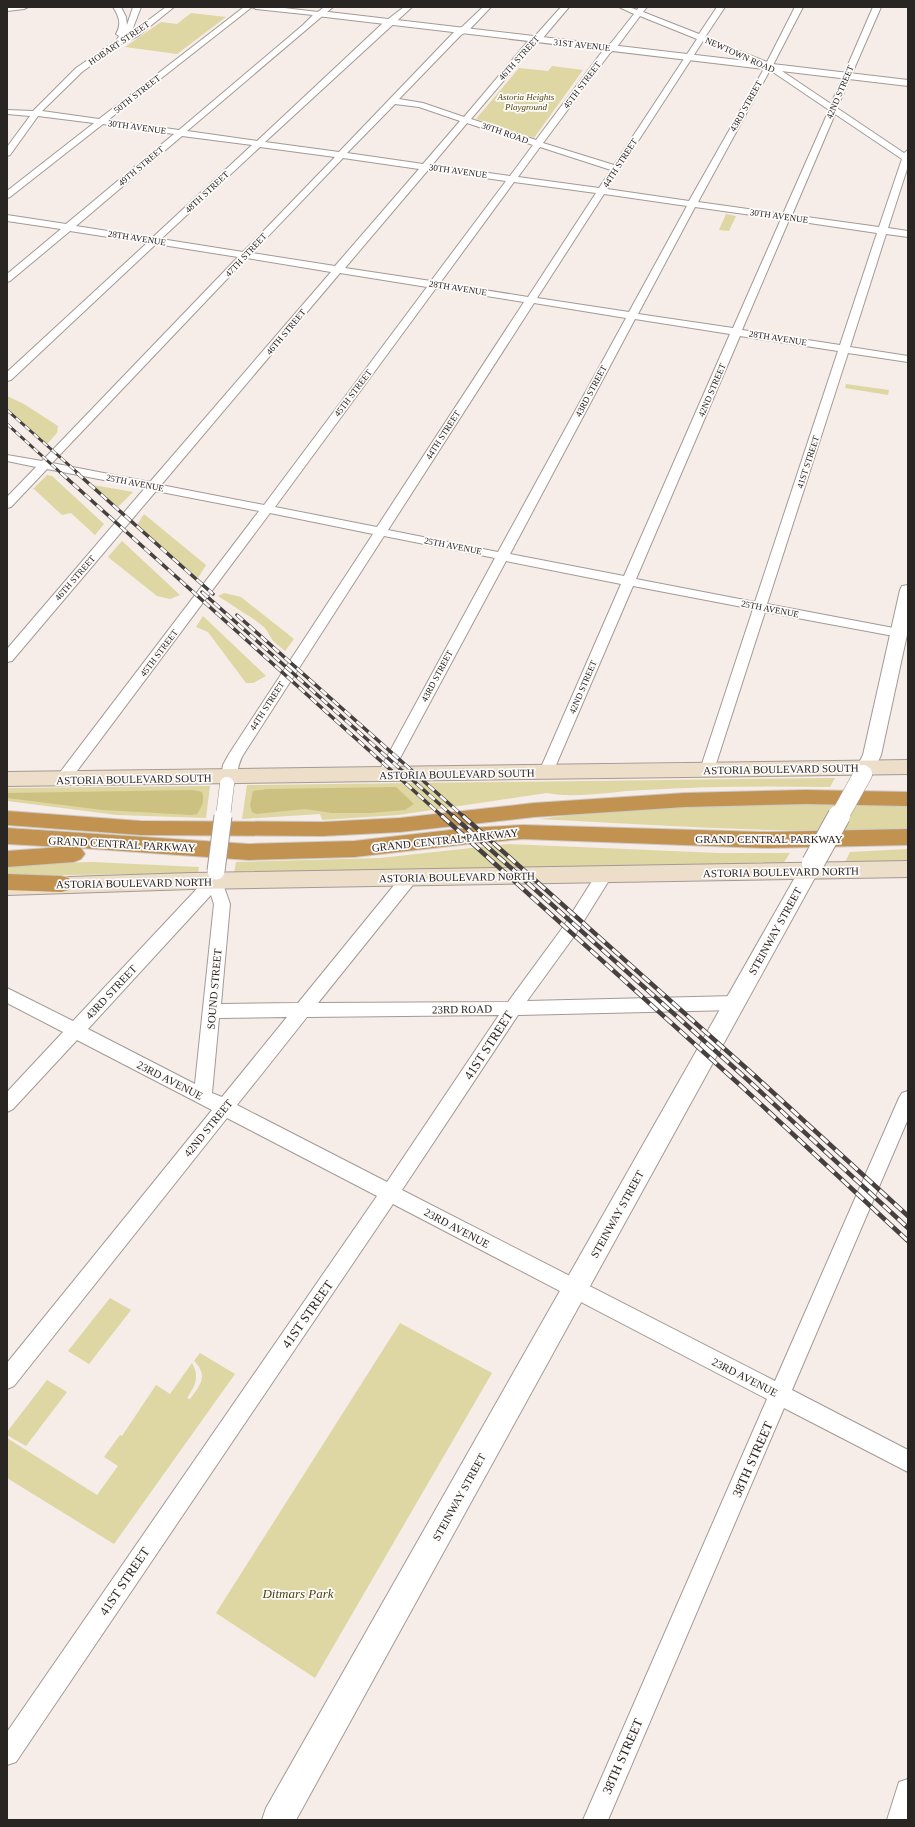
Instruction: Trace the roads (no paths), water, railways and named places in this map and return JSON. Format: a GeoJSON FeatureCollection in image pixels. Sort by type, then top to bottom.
{"type":"FeatureCollection","features":[{"type":"Feature","properties":{"kind":"highway","name":"GRAND CENTRAL PARKWAY"},"geometry":{"type":"LineString","coordinates":[[7,818],[141,828],[307,830],[360,828],[549,809],[685,800],[806,797],[908,799]]}},
{"type":"Feature","properties":{"kind":"highway"},"geometry":{"type":"LineString","coordinates":[[7,808],[143,819],[216,828]]}},
{"type":"Feature","properties":{"kind":"highway","name":"GRAND CENTRAL PARKWAY"},"geometry":{"type":"LineString","coordinates":[[7,836],[249,852],[362,848],[468,836],[523,832],[767,840],[908,837]]}},
{"type":"Feature","properties":{"kind":"highway"},"geometry":{"type":"LineString","coordinates":[[7,859],[83,854],[198,856],[249,852]]}},
{"type":"Feature","properties":{"kind":"highway"},"geometry":{"type":"LineString","coordinates":[[7,882],[61,884]]}},
{"type":"Feature","properties":{"kind":"main road","name":"ASTORIA BOULEVARD SOUTH"},"geometry":{"type":"LineString","coordinates":[[7,779],[228,781],[384,775],[546,772],[707,770],[865,771],[908,767]]}},
{"type":"Feature","properties":{"kind":"main road"},"geometry":{"type":"LineString","coordinates":[[7,768],[63,779]]}},
{"type":"Feature","properties":{"kind":"main road","name":"ASTORIA BOULEVARD NORTH"},"geometry":{"type":"LineString","coordinates":[[7,887],[215,876],[410,878],[605,874],[811,867],[908,869]]}},
{"type":"Feature","properties":{"kind":"street"},"geometry":{"type":"LineString","coordinates":[[7,9],[24,7]]}},
{"type":"Feature","properties":{"kind":"street"},"geometry":{"type":"LineString","coordinates":[[114,44],[124,27],[124,20],[117,7]]}},
{"type":"Feature","properties":{"kind":"street"},"geometry":{"type":"LineString","coordinates":[[114,44],[128,32],[137,7]]}},
{"type":"Feature","properties":{"kind":"street","name":"HOBART STREET"},"geometry":{"type":"LineString","coordinates":[[7,153],[36,114],[79,70],[114,44],[135,34],[170,7]]}},
{"type":"Feature","properties":{"kind":"street","name":"50TH STREET"},"geometry":{"type":"LineString","coordinates":[[7,195],[248,7]]}},
{"type":"Feature","properties":{"kind":"street","name":"31ST AVENUE"},"geometry":{"type":"LineString","coordinates":[[256,7],[908,83]]}},
{"type":"Feature","properties":{"kind":"street","name":"49TH STREET"},"geometry":{"type":"LineString","coordinates":[[7,279],[329,7]]}},
{"type":"Feature","properties":{"kind":"street","name":"48TH STREET"},"geometry":{"type":"LineString","coordinates":[[7,378],[390,22],[408,7]]}},
{"type":"Feature","properties":{"kind":"street","name":"47TH STREET"},"geometry":{"type":"LineString","coordinates":[[7,504],[340,155],[487,7]]}},
{"type":"Feature","properties":{"kind":"street","name":"46TH STREET"},"geometry":{"type":"LineString","coordinates":[[7,658],[535,39],[565,7]]}},
{"type":"Feature","properties":{"kind":"street","name":"NEWTOWN ROAD"},"geometry":{"type":"LineString","coordinates":[[623,7],[641,10],[702,38],[769,66],[908,156]]}},
{"type":"Feature","properties":{"kind":"street","name":"44TH STREET"},"geometry":{"type":"LineString","coordinates":[[215,876],[230,765],[236,754],[721,7]]}},
{"type":"Feature","properties":{"kind":"street","name":"43RD STREET"},"geometry":{"type":"LineString","coordinates":[[384,775],[692,204],[769,66],[799,7]]}},
{"type":"Feature","properties":{"kind":"street","name":"42ND STREET"},"geometry":{"type":"LineString","coordinates":[[546,772],[877,7]]}},
{"type":"Feature","properties":{"kind":"street","name":"45TH STREET"},"geometry":{"type":"LineString","coordinates":[[63,779],[267,509],[538,144],[641,10]]}},
{"type":"Feature","properties":{"kind":"street","name":"30TH ROAD"},"geometry":{"type":"LineString","coordinates":[[394,101],[420,105],[616,169]]}},
{"type":"Feature","properties":{"kind":"street","name":"30TH AVENUE"},"geometry":{"type":"LineString","coordinates":[[7,112],[100,122],[908,234]]}},
{"type":"Feature","properties":{"kind":"street","name":"41ST STREET"},"geometry":{"type":"LineString","coordinates":[[707,770],[908,156]]}},
{"type":"Feature","properties":{"kind":"street","name":"28TH AVENUE"},"geometry":{"type":"LineString","coordinates":[[7,218],[908,359]]}},
{"type":"Feature","properties":{"kind":"street","name":"25TH AVENUE"},"geometry":{"type":"LineString","coordinates":[[7,458],[898,633]]}},
{"type":"Feature","properties":{"kind":"street","name":"STEINWAY STREET"},"geometry":{"type":"LineString","coordinates":[[278,1820],[865,771],[872,756],[908,590]]}},
{"type":"Feature","properties":{"kind":"street","name":"41ST STREET"},"geometry":{"type":"LineString","coordinates":[[7,1753],[390,1194],[512,1008],[569,931],[605,874]]}},
{"type":"Feature","properties":{"kind":"street","name":"43RD STREET"},"geometry":{"type":"LineString","coordinates":[[7,1104],[215,876]]}},
{"type":"Feature","properties":{"kind":"street","name":"SOUND STREET"},"geometry":{"type":"LineString","coordinates":[[203,1097],[222,904],[215,876]]}},
{"type":"Feature","properties":{"kind":"street","name":"42ND STREET"},"geometry":{"type":"LineString","coordinates":[[7,1379],[410,878]]}},
{"type":"Feature","properties":{"kind":"street","name":"23RD AVENUE"},"geometry":{"type":"LineString","coordinates":[[7,995],[908,1461]]}},
{"type":"Feature","properties":{"kind":"street","name":"23RD ROAD"},"geometry":{"type":"LineString","coordinates":[[212,1011],[512,1008],[735,1003]]}},
{"type":"Feature","properties":{"kind":"street","name":"38TH STREET"},"geometry":{"type":"LineString","coordinates":[[595,1820],[908,1098]]}},
{"type":"Feature","properties":{"kind":"street"},"geometry":{"type":"LineString","coordinates":[[899,1820],[908,1791]]}},
{"type":"Feature","properties":{"kind":"railway"},"geometry":{"type":"LineString","coordinates":[[7,410],[79,474]]}},
{"type":"Feature","properties":{"kind":"railway"},"geometry":{"type":"LineString","coordinates":[[7,424],[62,474]]}},
{"type":"Feature","properties":{"kind":"railway"},"geometry":{"type":"LineString","coordinates":[[61,473],[443,817]]}},
{"type":"Feature","properties":{"kind":"railway"},"geometry":{"type":"LineString","coordinates":[[77,473],[213,594]]}},
{"type":"Feature","properties":{"kind":"railway"},"geometry":{"type":"LineString","coordinates":[[202,592],[454,817]]}},
{"type":"Feature","properties":{"kind":"railway"},"geometry":{"type":"LineString","coordinates":[[237,615],[464,817]]}},
{"type":"Feature","properties":{"kind":"railway"},"geometry":{"type":"LineString","coordinates":[[442,816],[740,1085],[908,1241]]}},
{"type":"Feature","properties":{"kind":"railway"},"geometry":{"type":"LineString","coordinates":[[453,816],[749,1081],[908,1228]]}},
{"type":"Feature","properties":{"kind":"railway"},"geometry":{"type":"LineString","coordinates":[[463,816],[755,1076],[908,1216]]}},
{"type":"Feature","properties":{"kind":"park label","name":"Astoria Heights Playground"},"geometry":{"type":"Point","coordinates":[526,102]}},
{"type":"Feature","properties":{"kind":"park label","name":"Ditmars Park"},"geometry":{"type":"Point","coordinates":[298,1593]}}]}
